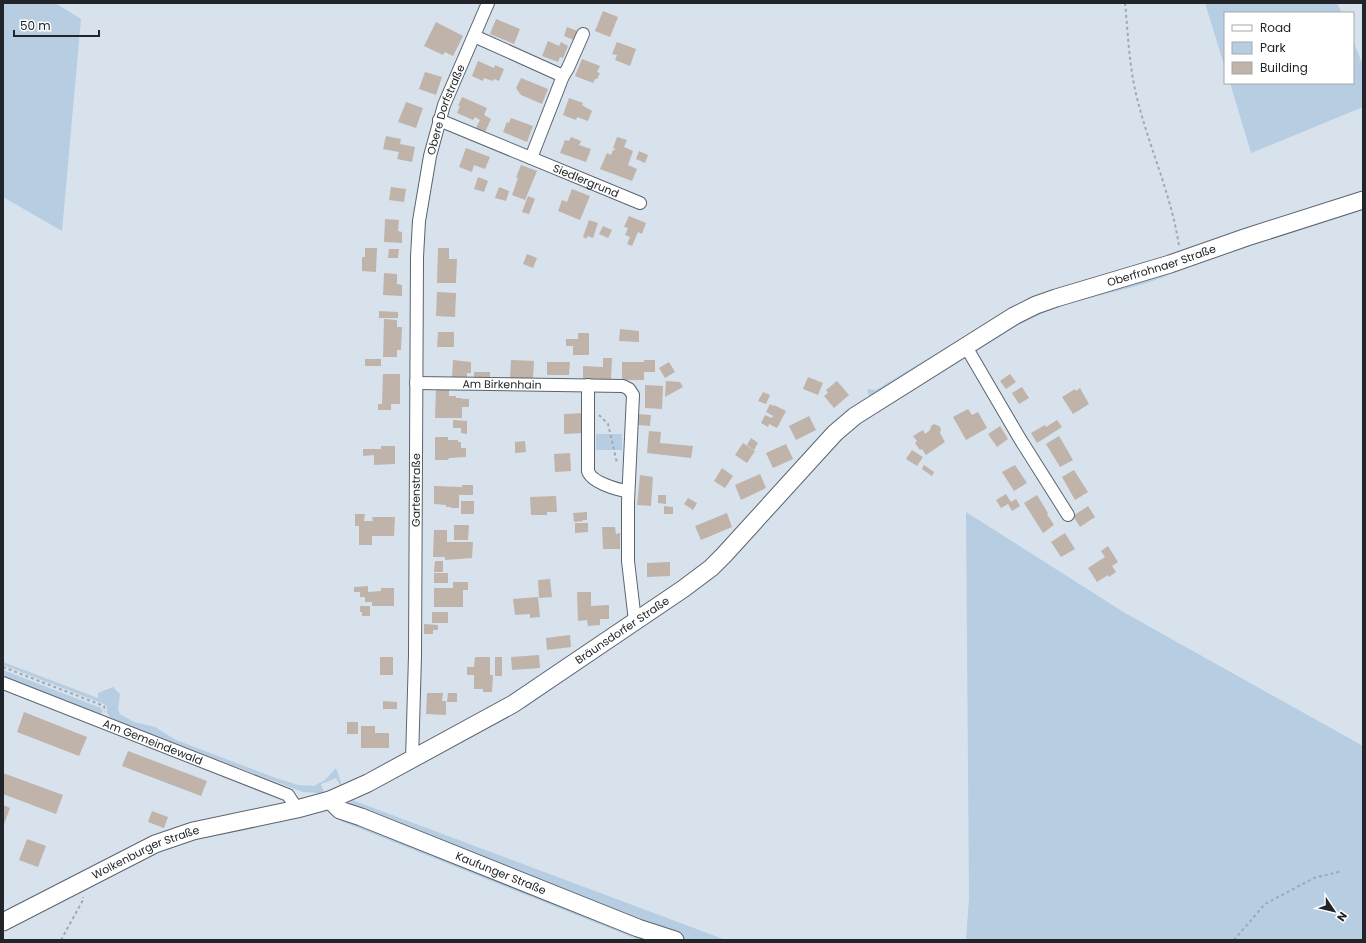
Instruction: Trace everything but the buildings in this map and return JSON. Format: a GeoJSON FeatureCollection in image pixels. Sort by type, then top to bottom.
{"type":"FeatureCollection","features":[{"type":"Feature","properties":{"kind":"street","name":"Obere Dorfstraße"},"geometry":{"type":"LineString","coordinates":[[419,221],[430,156],[439,120],[488,3]]}},
{"type":"Feature","properties":{"kind":"street"},"geometry":{"type":"LineString","coordinates":[[532,158],[563,76],[583,34]]}},
{"type":"Feature","properties":{"kind":"street"},"geometry":{"type":"LineString","coordinates":[[474,36],[563,76]]}},
{"type":"Feature","properties":{"kind":"street","name":"Siedlergrund"},"geometry":{"type":"LineString","coordinates":[[439,120],[640,204]]}},
{"type":"Feature","properties":{"kind":"street","name":"Oberfrohnaer Straße"},"geometry":{"type":"LineString","coordinates":[[871,405],[965,345],[1014,316],[1036,305],[1182,260],[1247,237],[1363,200]]}},
{"type":"Feature","properties":{"kind":"street","name":"Gartenstraße"},"geometry":{"type":"LineString","coordinates":[[412,760],[415,649],[417,257],[419,221]]}},
{"type":"Feature","properties":{"kind":"street"},"geometry":{"type":"LineString","coordinates":[[965,345],[1020,439],[1068,515]]}},
{"type":"Feature","properties":{"kind":"street","name":"Am Birkenhain"},"geometry":{"type":"LineString","coordinates":[[416,383],[588,385],[623,386],[629,389],[633,395],[628,491],[628,561],[635,621]]}},
{"type":"Feature","properties":{"kind":"street"},"geometry":{"type":"LineString","coordinates":[[588,385],[589,476],[621,490],[628,491]]}},
{"type":"Feature","properties":{"kind":"street","name":"Bräunsdorfer Straße"},"geometry":{"type":"LineString","coordinates":[[330,800],[368,783],[412,760],[513,704],[683,589],[711,568],[724,555],[835,433],[871,405]]}},
{"type":"Feature","properties":{"kind":"street","name":"Am Gemeindewald"},"geometry":{"type":"LineString","coordinates":[[3,683],[288,795],[297,810]]}},
{"type":"Feature","properties":{"kind":"street","name":"Wolkenburger Straße"},"geometry":{"type":"LineString","coordinates":[[3,922],[155,844],[193,831],[297,810],[330,800]]}},
{"type":"Feature","properties":{"kind":"street","name":"Kaufunger Straße"},"geometry":{"type":"LineString","coordinates":[[330,800],[340,810],[361,817],[638,928],[675,940]]}},
{"type":"Feature","properties":{"kind":"path"},"geometry":{"type":"LineString","coordinates":[[1125,3],[1130,56],[1136,92],[1174,217],[1182,260]]}},
{"type":"Feature","properties":{"kind":"path"},"geometry":{"type":"LineString","coordinates":[[588,410],[601,415],[608,424],[618,465]]}},
{"type":"Feature","properties":{"kind":"path"},"geometry":{"type":"LineString","coordinates":[[3,667],[104,706],[105,723]]}},
{"type":"Feature","properties":{"kind":"path"},"geometry":{"type":"LineString","coordinates":[[1234,940],[1265,904],[1314,878],[1342,871]]}},
{"type":"Feature","properties":{"kind":"path"},"geometry":{"type":"LineString","coordinates":[[61,940],[83,900],[83,880]]}},
{"type":"Feature","properties":{"kind":"green space"},"geometry":{"type":"Polygon","coordinates":[[[3,3],[55,3],[81,19],[62,231],[3,197],[3,3]]]}},
{"type":"Feature","properties":{"kind":"green space"},"geometry":{"type":"Polygon","coordinates":[[[1205,3],[1337,3],[1342,12],[1224,12],[1224,65],[1205,3]]]}},
{"type":"Feature","properties":{"kind":"green space"},"geometry":{"type":"Polygon","coordinates":[[[1354,43],[1363,65],[1363,107],[1251,153],[1230,84],[1354,84],[1354,43]]]}},
{"type":"Feature","properties":{"kind":"green space"},"geometry":{"type":"Polygon","coordinates":[[[1363,205],[1363,210],[1187,267],[1186,265],[1363,205]]]}},
{"type":"Feature","properties":{"kind":"green space"},"geometry":{"type":"Polygon","coordinates":[[[1176,253],[1175,257],[1083,286],[870,399],[867,389],[876,390],[1016,305],[1071,284],[1167,257],[1176,253]]]}},
{"type":"Feature","properties":{"kind":"green space"},"geometry":{"type":"Polygon","coordinates":[[[1176,269],[1176,272],[1162,278],[1050,310],[1017,326],[976,349],[1017,319],[1176,269]]]}},
{"type":"Feature","properties":{"kind":"green space"},"geometry":{"type":"Polygon","coordinates":[[[852,429],[731,561],[709,581],[525,708],[521,708],[529,699],[534,700],[681,597],[834,442],[852,429]]]}},
{"type":"Feature","properties":{"kind":"green space"},"geometry":{"type":"Polygon","coordinates":[[[596,434],[622,434],[622,450],[596,450],[596,434]]]}},
{"type":"Feature","properties":{"kind":"green space"},"geometry":{"type":"Polygon","coordinates":[[[966,512],[1125,613],[1363,746],[1363,940],[966,940],[969,898],[966,512]]]}},
{"type":"Feature","properties":{"kind":"green space"},"geometry":{"type":"Polygon","coordinates":[[[3,662],[98,698],[98,693],[113,687],[120,694],[118,710],[120,714],[134,722],[155,727],[176,740],[273,777],[298,785],[314,786],[325,780],[336,768],[342,785],[340,785],[336,778],[321,784],[324,792],[303,792],[112,720],[107,713],[107,706],[104,704],[3,665],[3,662]]]}},
{"type":"Feature","properties":{"kind":"green space"},"geometry":{"type":"Polygon","coordinates":[[[3,670],[101,708],[103,711],[100,716],[3,678],[3,670]]]}},
{"type":"Feature","properties":{"kind":"green space"},"geometry":{"type":"Polygon","coordinates":[[[352,800],[726,940],[639,940],[341,821],[352,800]]]}}]}
